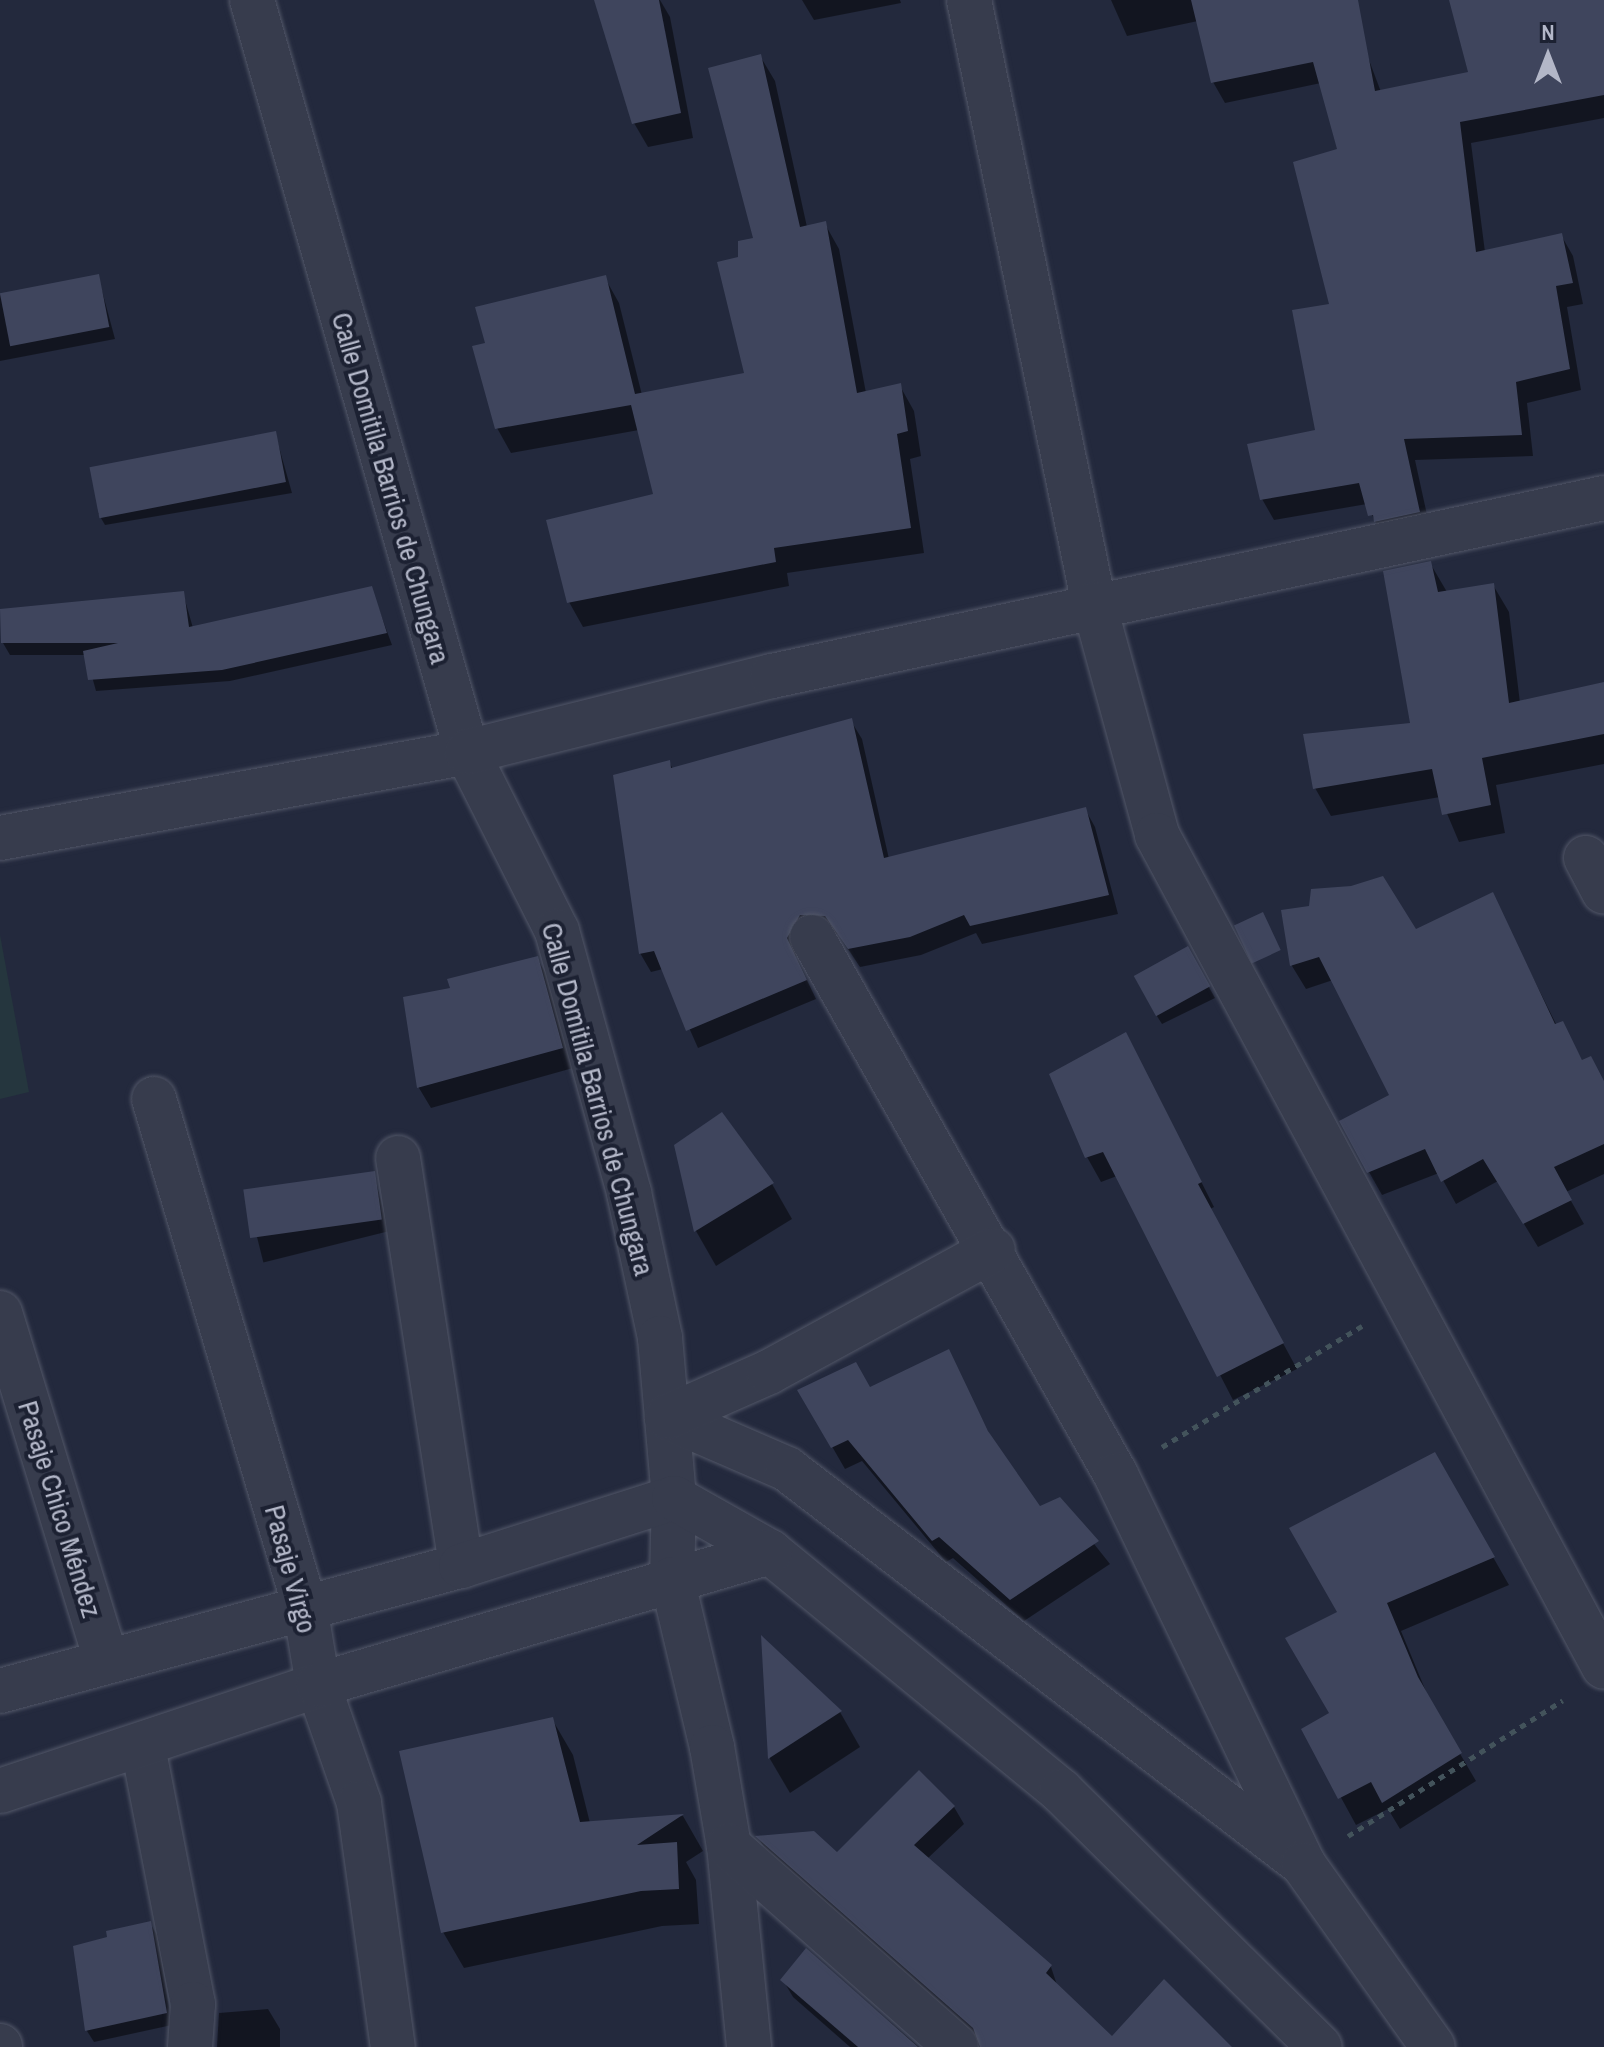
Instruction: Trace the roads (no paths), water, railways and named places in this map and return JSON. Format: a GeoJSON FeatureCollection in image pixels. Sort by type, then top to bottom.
{"type":"FeatureCollection","features":[{"type":"Feature","properties":{"kind":"street","name":"Calle Domitila Barrios de Chungara"},"geometry":{"type":"LineString","coordinates":[[252,0],[467,752],[557,931],[629,1193],[660,1338],[674,1498],[672,1579],[712,1747],[729,1846],[749,2047]]}},
{"type":"Feature","properties":{"kind":"street"},"geometry":{"type":"LineString","coordinates":[[969,0],[1094,604],[1157,835],[1407,1299],[1591,1679]]}},
{"type":"Feature","properties":{"kind":"street"},"geometry":{"type":"LineString","coordinates":[[0,838],[467,752],[1094,604],[1604,498]]}},
{"type":"Feature","properties":{"kind":"street"},"geometry":{"type":"LineString","coordinates":[[812,937],[993,1250],[1116,1475],[1303,1864],[1433,2047]]}},
{"type":"Feature","properties":{"kind":"street","name":"Pasaje Virgo"},"geometry":{"type":"LineString","coordinates":[[154,1099],[305,1607],[318,1685],[359,1803],[393,2047]]}},
{"type":"Feature","properties":{"kind":"street"},"geometry":{"type":"LineString","coordinates":[[398,1158],[461,1566]]}},
{"type":"Feature","properties":{"kind":"street"},"geometry":{"type":"LineString","coordinates":[[667,1417],[769,1372],[993,1250]]}},
{"type":"Feature","properties":{"kind":"street","name":"Pasaje Chico Méndez"},"geometry":{"type":"LineString","coordinates":[[0,1313],[106,1659]]}},
{"type":"Feature","properties":{"kind":"street"},"geometry":{"type":"LineString","coordinates":[[667,1417],[787,1469],[1303,1864]]}},
{"type":"Feature","properties":{"kind":"street"},"geometry":{"type":"LineString","coordinates":[[0,1691],[106,1659],[461,1566],[674,1498],[770,1552],[1061,1791],[1320,2047]]}},
{"type":"Feature","properties":{"kind":"street"},"geometry":{"type":"LineString","coordinates":[[0,1791],[143,1747],[318,1685],[770,1552]]}},
{"type":"Feature","properties":{"kind":"street"},"geometry":{"type":"LineString","coordinates":[[143,1747],[193,2004],[190,2047]]}},
{"type":"Feature","properties":{"kind":"street"},"geometry":{"type":"LineString","coordinates":[[729,1846],[956,2047]]}}]}
